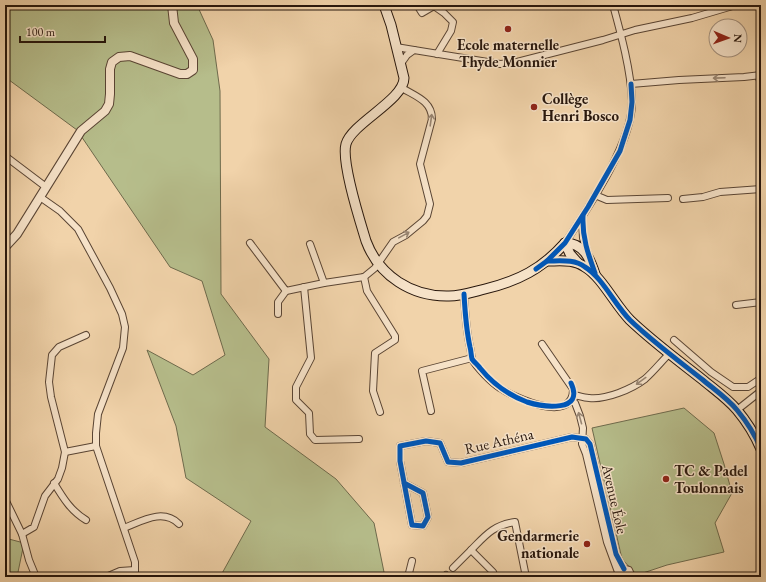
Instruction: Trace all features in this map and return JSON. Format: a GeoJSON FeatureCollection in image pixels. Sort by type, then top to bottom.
{"type":"FeatureCollection","features":[{"type":"Feature","properties":{"kind":"main road"},"geometry":{"type":"LineString","coordinates":[[384,5],[391,25],[404,78],[402,88],[352,135],[346,144],[345,152],[349,176],[366,241],[378,263],[389,276],[398,282],[420,292],[438,296],[451,296],[509,283],[527,275],[547,261],[565,243]]}},
{"type":"Feature","properties":{"kind":"main road"},"geometry":{"type":"LineString","coordinates":[[565,243],[578,246],[588,255],[597,277],[620,310],[669,354],[726,399],[737,410],[755,436],[761,449]]}},
{"type":"Feature","properties":{"kind":"main road"},"geometry":{"type":"LineString","coordinates":[[565,243],[570,254],[578,263]]}},
{"type":"Feature","properties":{"kind":"main road"},"geometry":{"type":"LineString","coordinates":[[547,261],[571,261],[578,263],[587,268],[597,277]]}},
{"type":"Feature","properties":{"kind":"street"},"geometry":{"type":"LineString","coordinates":[[5,247],[18,234],[81,131],[105,111],[110,94],[110,69],[112,62],[118,57],[130,56],[184,74],[190,73],[192,70],[193,59],[174,23],[172,5]]}},
{"type":"Feature","properties":{"kind":"street"},"geometry":{"type":"LineString","coordinates":[[417,5],[422,13],[435,6],[453,22],[451,31],[437,54]]}},
{"type":"Feature","properties":{"kind":"street"},"geometry":{"type":"LineString","coordinates":[[565,243],[620,151],[630,120],[632,102],[631,84],[613,5]]}},
{"type":"Feature","properties":{"kind":"street"},"geometry":{"type":"LineString","coordinates":[[396,47],[500,64],[513,63],[692,18],[736,5]]}},
{"type":"Feature","properties":{"kind":"street"},"geometry":{"type":"LineString","coordinates":[[400,65],[406,55],[414,50]]}},
{"type":"Feature","properties":{"kind":"street"},"geometry":{"type":"LineString","coordinates":[[631,84],[760,75],[761,84]]}},
{"type":"Feature","properties":{"kind":"street"},"geometry":{"type":"LineString","coordinates":[[278,314],[278,302],[286,290],[364,277],[375,268],[393,242],[406,235],[427,216],[430,204],[420,164],[432,114],[430,108],[425,102],[402,88]]}},
{"type":"Feature","properties":{"kind":"street"},"geometry":{"type":"LineString","coordinates":[[5,156],[46,187]]}},
{"type":"Feature","properties":{"kind":"street"},"geometry":{"type":"LineString","coordinates":[[684,199],[703,197],[720,192],[761,189]]}},
{"type":"Feature","properties":{"kind":"street"},"geometry":{"type":"LineString","coordinates":[[595,195],[607,200],[668,198]]}},
{"type":"Feature","properties":{"kind":"street"},"geometry":{"type":"LineString","coordinates":[[40,197],[60,211],[78,229],[110,288],[122,314],[125,327],[123,348],[98,414],[96,446],[135,562],[135,577]]}},
{"type":"Feature","properties":{"kind":"street"},"geometry":{"type":"LineString","coordinates":[[582,216],[583,238],[588,255]]}},
{"type":"Feature","properties":{"kind":"street"},"geometry":{"type":"LineString","coordinates":[[250,243],[286,290]]}},
{"type":"Feature","properties":{"kind":"street"},"geometry":{"type":"LineString","coordinates":[[310,244],[324,283]]}},
{"type":"Feature","properties":{"kind":"street"},"geometry":{"type":"LineString","coordinates":[[364,277],[367,291],[395,336],[395,340],[375,353],[373,391],[380,412]]}},
{"type":"Feature","properties":{"kind":"street"},"geometry":{"type":"LineString","coordinates":[[304,287],[311,358],[296,386],[296,400],[309,413],[310,434],[315,440],[359,439]]}},
{"type":"Feature","properties":{"kind":"street"},"geometry":{"type":"LineString","coordinates":[[464,294],[466,331],[472,358],[499,388],[528,402],[544,406],[558,407],[566,405],[572,398],[598,398],[615,394],[631,388],[644,379],[669,354]]}},
{"type":"Feature","properties":{"kind":"street"},"geometry":{"type":"LineString","coordinates":[[736,305],[761,302]]}},
{"type":"Feature","properties":{"kind":"street"},"geometry":{"type":"LineString","coordinates":[[22,534],[34,527],[44,496],[58,479],[66,452],[51,397],[49,382],[52,356],[59,348],[86,335]]}},
{"type":"Feature","properties":{"kind":"street"},"geometry":{"type":"LineString","coordinates":[[674,340],[711,372],[733,387],[748,387],[760,379],[761,380]]}},
{"type":"Feature","properties":{"kind":"street","name":"Avenue Éole"},"geometry":{"type":"LineString","coordinates":[[542,344],[571,383],[573,389],[572,398],[580,416],[583,428],[582,444],[586,454],[607,542],[620,573]]}},
{"type":"Feature","properties":{"kind":"street"},"geometry":{"type":"LineString","coordinates":[[431,411],[422,371],[472,358]]}},
{"type":"Feature","properties":{"kind":"street"},"geometry":{"type":"LineString","coordinates":[[737,410],[761,391]]}},
{"type":"Feature","properties":{"kind":"street","name":"Rue Athéna"},"geometry":{"type":"LineString","coordinates":[[404,484],[423,493],[428,517],[423,526],[412,525],[404,484],[400,461],[400,446],[426,441],[440,443],[448,462],[461,463],[572,437],[582,438]]}},
{"type":"Feature","properties":{"kind":"street"},"geometry":{"type":"LineString","coordinates":[[66,452],[96,446]]}},
{"type":"Feature","properties":{"kind":"street"},"geometry":{"type":"LineString","coordinates":[[54,483],[67,504],[86,520]]}},
{"type":"Feature","properties":{"kind":"street"},"geometry":{"type":"LineString","coordinates":[[5,499],[22,534],[29,560],[36,577]]}},
{"type":"Feature","properties":{"kind":"street"},"geometry":{"type":"LineString","coordinates":[[124,528],[148,518],[159,516],[173,518],[179,524]]}},
{"type":"Feature","properties":{"kind":"street"},"geometry":{"type":"LineString","coordinates":[[453,568],[489,532],[506,523],[515,522],[526,577]]}},
{"type":"Feature","properties":{"kind":"street"},"geometry":{"type":"LineString","coordinates":[[471,550],[493,572]]}},
{"type":"Feature","properties":{"kind":"street"},"geometry":{"type":"LineString","coordinates":[[408,577],[412,561]]}},
{"type":"Feature","properties":{"kind":"street"},"geometry":{"type":"LineString","coordinates":[[106,577],[120,571],[135,570]]}},
{"type":"Feature","properties":{"kind":"street"},"geometry":{"type":"LineString","coordinates":[[620,573],[630,570],[632,577]]}},
{"type":"Feature","properties":{"kind":"green space"},"geometry":{"type":"Polygon","coordinates":[[[5,5],[197,5],[213,40],[220,91],[221,294],[269,359],[265,427],[336,479],[374,523],[385,577],[220,577],[251,521],[186,478],[176,426],[147,350],[193,375],[225,355],[202,281],[170,267],[77,130],[5,77],[5,5]]]}},
{"type":"Feature","properties":{"kind":"green space","name":"TC & Padel Toulonnais"},"geometry":{"type":"Polygon","coordinates":[[[684,408],[714,433],[724,464],[732,493],[715,523],[724,552],[667,565],[637,575],[622,559],[592,428],[684,408]]]}},
{"type":"Feature","properties":{"kind":"green space"},"geometry":{"type":"Polygon","coordinates":[[[5,538],[24,543],[17,577],[5,577],[5,538]]]}},
{"type":"Feature","properties":{"kind":"cycle path"},"geometry":{"type":"LineString","coordinates":[[536,269],[547,261],[565,243],[588,207],[620,151],[630,120],[632,102],[631,84]]}},
{"type":"Feature","properties":{"kind":"cycle path"},"geometry":{"type":"LineString","coordinates":[[583,216],[585,238],[595,273]]}},
{"type":"Feature","properties":{"kind":"cycle path"},"geometry":{"type":"LineString","coordinates":[[547,261],[562,261],[581,264],[597,277],[630,320],[657,344],[717,391],[733,406],[741,415],[761,449]]}},
{"type":"Feature","properties":{"kind":"cycle path"},"geometry":{"type":"LineString","coordinates":[[464,294],[472,359],[496,384],[513,396],[527,402],[560,406],[567,404],[572,399],[574,393],[571,383]]}},
{"type":"Feature","properties":{"kind":"cycle path"},"geometry":{"type":"LineString","coordinates":[[404,483],[423,493],[428,517],[423,526],[412,525],[400,461],[400,446],[426,441],[440,443],[448,462],[461,463],[572,437],[586,439],[590,444],[616,554],[624,569]]}},
{"type":"Feature","properties":{"kind":"place","name":"Ecole maternelle Thyde Monnier"},"geometry":{"type":"Point","coordinates":[508,29]}},
{"type":"Feature","properties":{"kind":"place","name":"Collège Henri Bosco"},"geometry":{"type":"Point","coordinates":[534,107]}},
{"type":"Feature","properties":{"kind":"place","name":"TC & Padel Toulonnais"},"geometry":{"type":"Point","coordinates":[666,479]}},
{"type":"Feature","properties":{"kind":"place","name":"Gendarmerie nationale"},"geometry":{"type":"Point","coordinates":[587,544]}}]}
